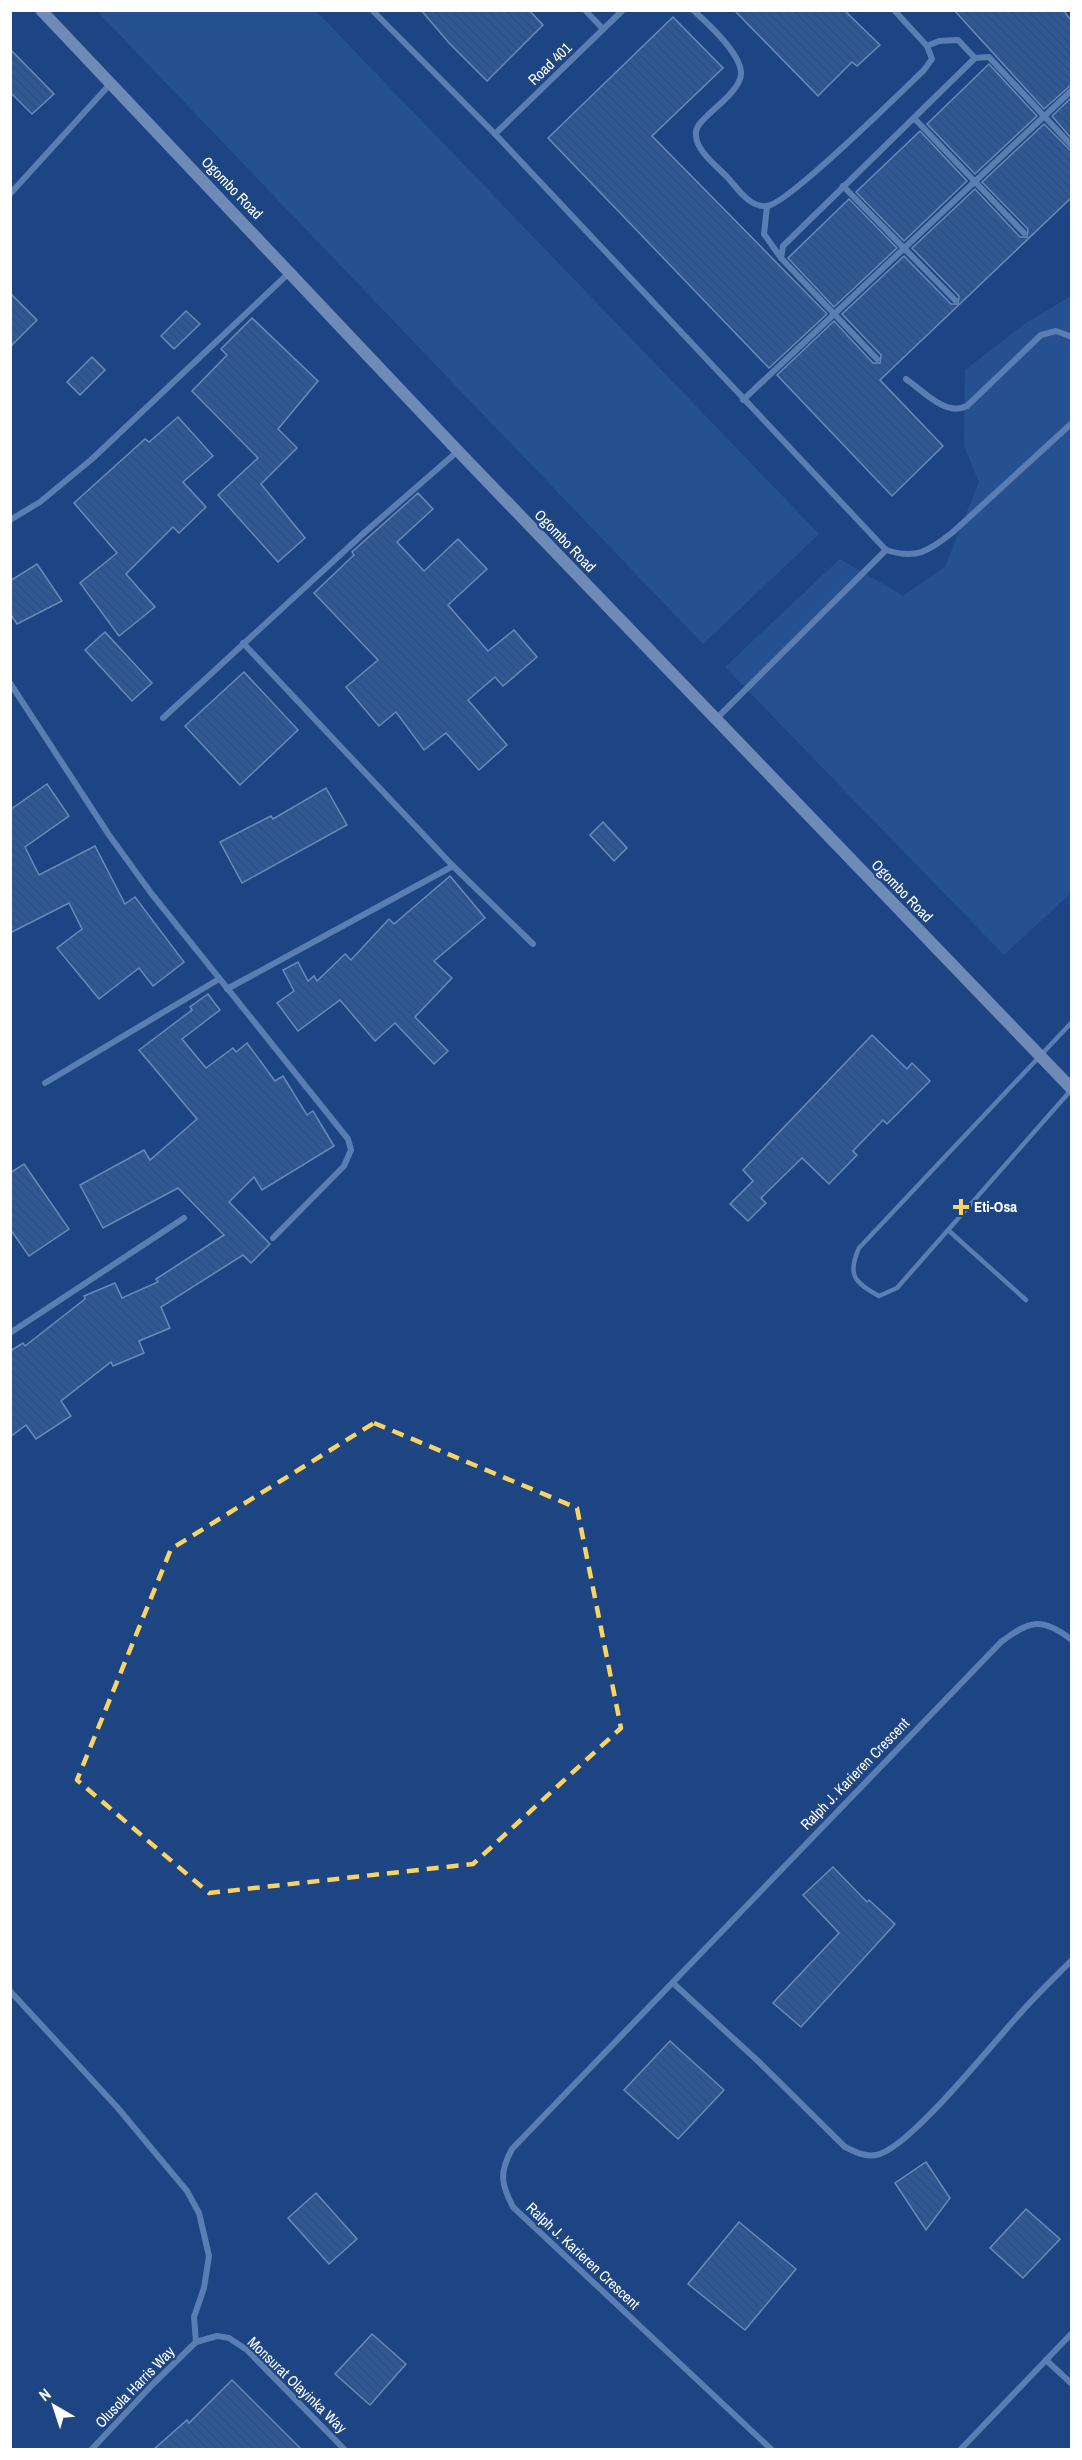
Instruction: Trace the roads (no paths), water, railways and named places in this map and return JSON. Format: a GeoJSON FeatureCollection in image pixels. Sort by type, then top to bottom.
{"type":"FeatureCollection","features":[{"type":"Feature","properties":{"kind":"main road","name":"Ogombo Road"},"geometry":{"type":"LineString","coordinates":[[42,10],[291,271],[458,451],[1071,1089]]}},
{"type":"Feature","properties":{"kind":"street"},"geometry":{"type":"LineString","coordinates":[[372,10],[495,134],[886,550],[903,556],[915,555],[934,546],[953,532],[1071,423]]}},
{"type":"Feature","properties":{"kind":"street"},"geometry":{"type":"LineString","coordinates":[[585,10],[603,29]]}},
{"type":"Feature","properties":{"kind":"street","name":"Road 401"},"geometry":{"type":"LineString","coordinates":[[495,134],[623,10]]}},
{"type":"Feature","properties":{"kind":"street"},"geometry":{"type":"LineString","coordinates":[[693,10],[723,38],[741,71],[741,79],[735,88],[700,123],[696,131],[698,145],[745,197],[756,205],[767,206],[789,194],[924,70],[932,59],[927,46],[894,10]]}},
{"type":"Feature","properties":{"kind":"street"},"geometry":{"type":"LineString","coordinates":[[927,46],[939,41],[958,40],[975,58]]}},
{"type":"Feature","properties":{"kind":"street"},"geometry":{"type":"LineString","coordinates":[[781,258],[783,246],[975,58],[988,57],[1071,146]]}},
{"type":"Feature","properties":{"kind":"street"},"geometry":{"type":"LineString","coordinates":[[10,194],[111,83]]}},
{"type":"Feature","properties":{"kind":"street"},"geometry":{"type":"LineString","coordinates":[[744,400],[1071,90]]}},
{"type":"Feature","properties":{"kind":"street"},"geometry":{"type":"LineString","coordinates":[[914,118],[1024,233]]}},
{"type":"Feature","properties":{"kind":"street"},"geometry":{"type":"LineString","coordinates":[[843,186],[955,300]]}},
{"type":"Feature","properties":{"kind":"street"},"geometry":{"type":"LineString","coordinates":[[767,206],[764,234],[781,258],[877,359]]}},
{"type":"Feature","properties":{"kind":"street"},"geometry":{"type":"LineString","coordinates":[[10,520],[40,502],[92,459],[291,271]]}},
{"type":"Feature","properties":{"kind":"street"},"geometry":{"type":"LineString","coordinates":[[906,379],[940,404],[961,410],[1041,335],[1056,331],[1071,337]]}},
{"type":"Feature","properties":{"kind":"street"},"geometry":{"type":"LineString","coordinates":[[163,718],[365,532],[458,451]]}},
{"type":"Feature","properties":{"kind":"street"},"geometry":{"type":"LineString","coordinates":[[715,719],[886,550]]}},
{"type":"Feature","properties":{"kind":"street"},"geometry":{"type":"LineString","coordinates":[[243,643],[453,866],[532,944]]}},
{"type":"Feature","properties":{"kind":"street"},"geometry":{"type":"LineString","coordinates":[[10,683],[109,836],[219,979],[340,1128],[350,1145],[349,1158],[344,1166],[273,1238]]}},
{"type":"Feature","properties":{"kind":"street"},"geometry":{"type":"LineString","coordinates":[[227,988],[453,866]]}},
{"type":"Feature","properties":{"kind":"street"},"geometry":{"type":"LineString","coordinates":[[45,1083],[219,979]]}},
{"type":"Feature","properties":{"kind":"street"},"geometry":{"type":"LineString","coordinates":[[10,1333],[184,1218]]}},
{"type":"Feature","properties":{"kind":"street","name":"Ralph J. Karieren Crescent"},"geometry":{"type":"LineString","coordinates":[[772,2450],[513,2207],[503,2185],[504,2164],[512,2150],[1001,1642],[1016,1631],[1032,1624],[1056,1628],[1071,1640]]}},
{"type":"Feature","properties":{"kind":"street"},"geometry":{"type":"LineString","coordinates":[[673,1983],[759,2062],[845,2147],[861,2154],[877,2155],[894,2146],[920,2126],[1019,2014],[1071,1960]]}},
{"type":"Feature","properties":{"kind":"street"},"geometry":{"type":"LineString","coordinates":[[10,1991],[117,2107],[187,2191],[199,2213],[209,2256],[204,2288],[194,2317],[196,2342]]}},
{"type":"Feature","properties":{"kind":"street"},"geometry":{"type":"LineString","coordinates":[[960,2450],[1071,2333]]}},
{"type":"Feature","properties":{"kind":"street","name":"Monsurat Olayinka Way"},"geometry":{"type":"LineString","coordinates":[[196,2342],[218,2336],[230,2338],[247,2350],[345,2450]]}},
{"type":"Feature","properties":{"kind":"street","name":"Olusola Harris Way"},"geometry":{"type":"LineString","coordinates":[[91,2450],[196,2342]]}},
{"type":"Feature","properties":{"kind":"street"},"geometry":{"type":"LineString","coordinates":[[1046,2360],[1071,2384]]}},
{"type":"Feature","properties":{"kind":"lane"},"geometry":{"type":"LineString","coordinates":[[1071,1022],[859,1248],[852,1265],[853,1275],[865,1289],[879,1296],[897,1288],[1071,1089]]}},
{"type":"Feature","properties":{"kind":"lane"},"geometry":{"type":"LineString","coordinates":[[948,1230],[1026,1300]]}},
{"type":"Feature","properties":{"kind":"place","name":"Eti-Osa"},"geometry":{"type":"Point","coordinates":[961,1207]}}]}
